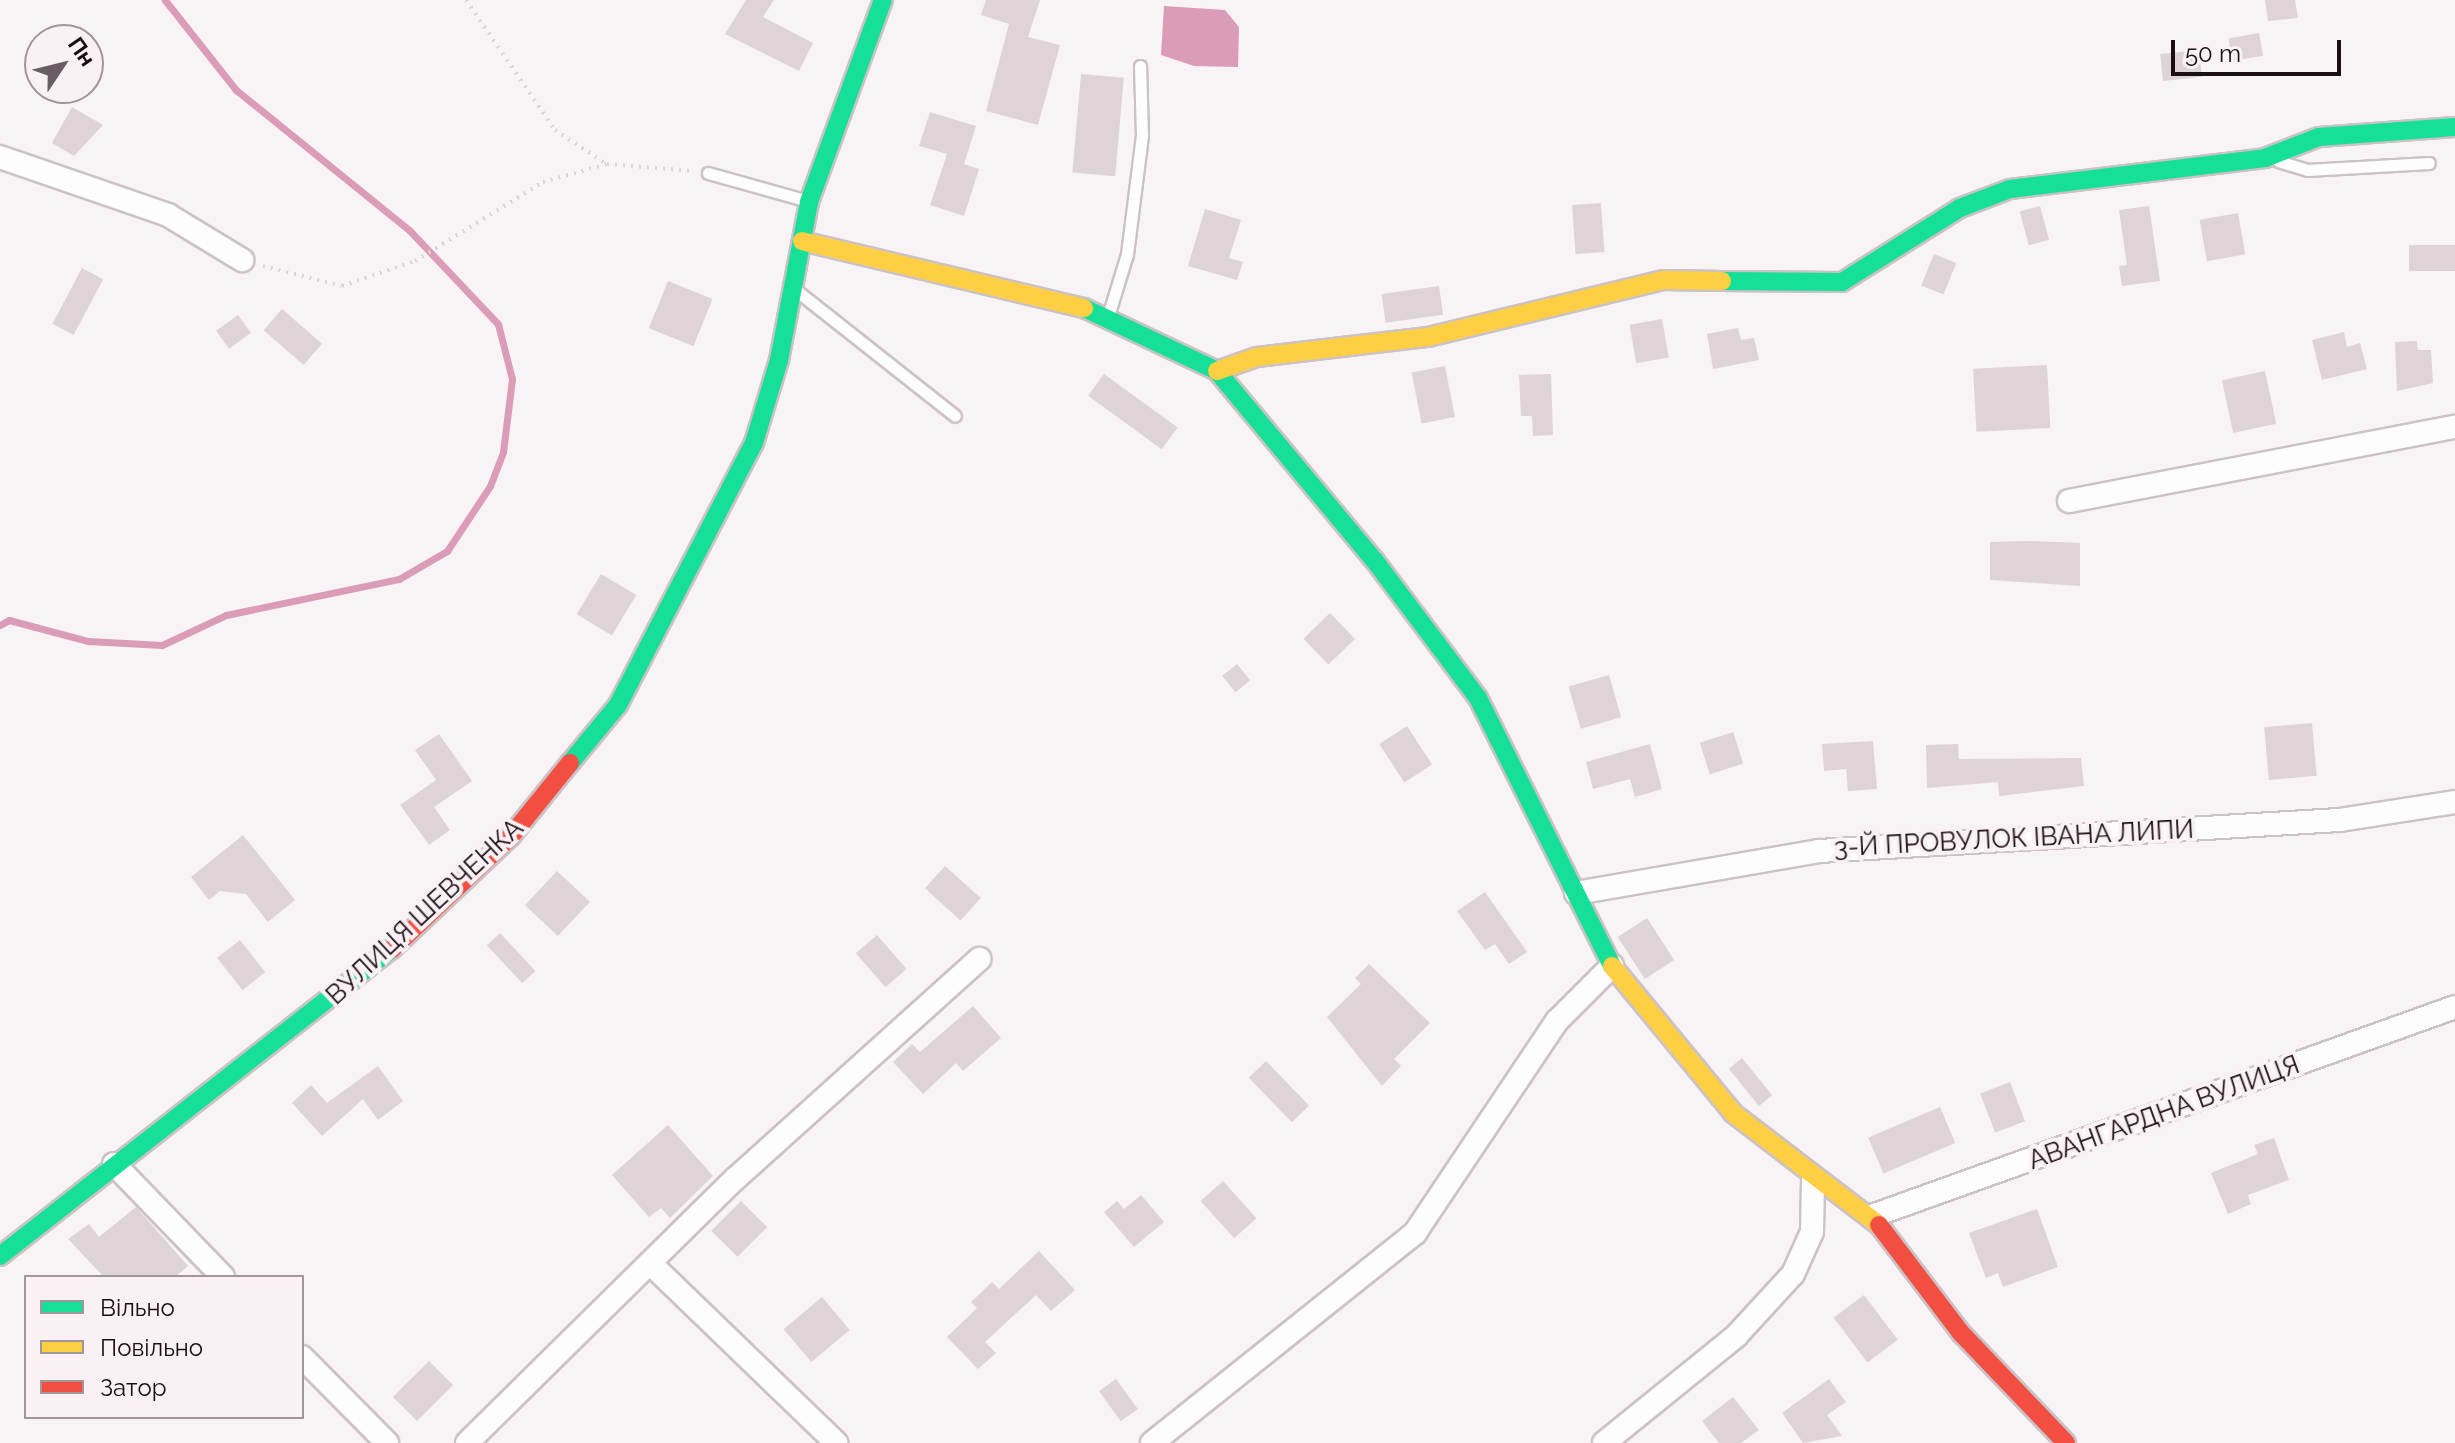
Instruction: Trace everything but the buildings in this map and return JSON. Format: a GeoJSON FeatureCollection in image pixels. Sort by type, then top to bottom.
{"type":"FeatureCollection","features":[{"type":"Feature","properties":{"kind":"street","name":"ВУЛИЦЯ ШЕВЧЕНКА"},"geometry":{"type":"LineString","coordinates":[[0,1256],[114,1164],[382,958],[511,836],[592,743],[642,669],[734,489],[768,406],[809,202],[883,0]]}},
{"type":"Feature","properties":{"kind":"street"},"geometry":{"type":"LineString","coordinates":[[1217,371],[1257,357],[1428,337],[1663,280],[1842,282],[1960,208],[2010,189],[2265,158],[2319,137],[2455,127]]}},
{"type":"Feature","properties":{"kind":"street"},"geometry":{"type":"LineString","coordinates":[[0,157],[168,215],[242,260]]}},
{"type":"Feature","properties":{"kind":"street"},"geometry":{"type":"LineString","coordinates":[[802,241],[1109,314],[1217,371],[1375,561],[1478,698],[1612,966],[1697,1076],[1813,1179],[1872,1216],[1961,1333],[2066,1443]]}},
{"type":"Feature","properties":{"kind":"street"},"geometry":{"type":"LineString","coordinates":[[2069,501],[2455,427]]}},
{"type":"Feature","properties":{"kind":"street","name":"3-Й ПРОВУЛОК ІВАНА ЛИПИ"},"geometry":{"type":"LineString","coordinates":[[1576,893],[1819,851],[2340,820],[2455,802]]}},
{"type":"Feature","properties":{"kind":"street"},"geometry":{"type":"LineString","coordinates":[[467,1443],[653,1266],[735,1179],[979,959]]}},
{"type":"Feature","properties":{"kind":"street"},"geometry":{"type":"LineString","coordinates":[[1152,1443],[1415,1233],[1557,1021],[1612,966]]}},
{"type":"Feature","properties":{"kind":"street","name":"АВАНГАРДНА ВУЛИЦЯ"},"geometry":{"type":"LineString","coordinates":[[1872,1216],[2455,1007]]}},
{"type":"Feature","properties":{"kind":"street"},"geometry":{"type":"LineString","coordinates":[[114,1164],[221,1275]]}},
{"type":"Feature","properties":{"kind":"street"},"geometry":{"type":"LineString","coordinates":[[1604,1443],[1736,1336],[1786,1282],[1809,1242],[1813,1179]]}},
{"type":"Feature","properties":{"kind":"street"},"geometry":{"type":"LineString","coordinates":[[653,1266],[836,1443]]}},
{"type":"Feature","properties":{"kind":"street"},"geometry":{"type":"LineString","coordinates":[[304,1359],[387,1443]]}},
{"type":"Feature","properties":{"kind":"lane"},"geometry":{"type":"LineString","coordinates":[[1109,314],[1127,254],[1142,136],[1140,66]]}},
{"type":"Feature","properties":{"kind":"lane"},"geometry":{"type":"LineString","coordinates":[[2265,158],[2307,170],[2429,163]]}},
{"type":"Feature","properties":{"kind":"lane"},"geometry":{"type":"LineString","coordinates":[[708,173],[809,202]]}},
{"type":"Feature","properties":{"kind":"lane"},"geometry":{"type":"LineString","coordinates":[[793,288],[955,416]]}},
{"type":"Feature","properties":{"kind":"path"},"geometry":{"type":"LineString","coordinates":[[466,0],[555,130],[607,164]]}},
{"type":"Feature","properties":{"kind":"path"},"geometry":{"type":"LineString","coordinates":[[242,260],[324,286],[415,261],[467,225],[543,182],[607,164],[708,173]]}},
{"type":"Feature","properties":{"kind":"shaded area"},"geometry":{"type":"Polygon","coordinates":[[[1164,6],[1225,10],[1239,27],[1238,67],[1194,66],[1161,55],[1164,6]]]}},
{"type":"Feature","properties":{"kind":"waterway"},"geometry":{"type":"LineString","coordinates":[[0,625],[9,620],[88,641],[162,645],[226,615],[399,579],[447,551],[490,486],[503,452],[512,379],[498,324],[409,230],[236,90],[165,0]]}},
{"type":"Feature","properties":{"kind":"traffic: fast"},"geometry":{"type":"LineString","coordinates":[[570,763],[618,705],[754,443],[779,360],[809,202],[883,0]]}},
{"type":"Feature","properties":{"kind":"traffic: fast"},"geometry":{"type":"LineString","coordinates":[[1722,281],[1842,282],[1960,208],[2010,189],[2265,158],[2319,137],[2455,127]]}},
{"type":"Feature","properties":{"kind":"traffic: fast"},"geometry":{"type":"LineString","coordinates":[[1084,308],[1217,371],[1375,561],[1478,698],[1612,966]]}},
{"type":"Feature","properties":{"kind":"traffic: fast"},"geometry":{"type":"LineString","coordinates":[[0,1256],[392,949]]}},
{"type":"Feature","properties":{"kind":"traffic: slow"},"geometry":{"type":"LineString","coordinates":[[802,241],[1084,308]]}},
{"type":"Feature","properties":{"kind":"traffic: slow"},"geometry":{"type":"LineString","coordinates":[[1217,371],[1257,357],[1428,337],[1663,280],[1722,281]]}},
{"type":"Feature","properties":{"kind":"traffic: slow"},"geometry":{"type":"LineString","coordinates":[[1612,966],[1733,1113],[1879,1225]]}},
{"type":"Feature","properties":{"kind":"traffic: jam"},"geometry":{"type":"LineString","coordinates":[[392,949],[511,836],[570,763]]}},
{"type":"Feature","properties":{"kind":"traffic: jam"},"geometry":{"type":"LineString","coordinates":[[1879,1225],[1961,1333],[2066,1443]]}}]}
